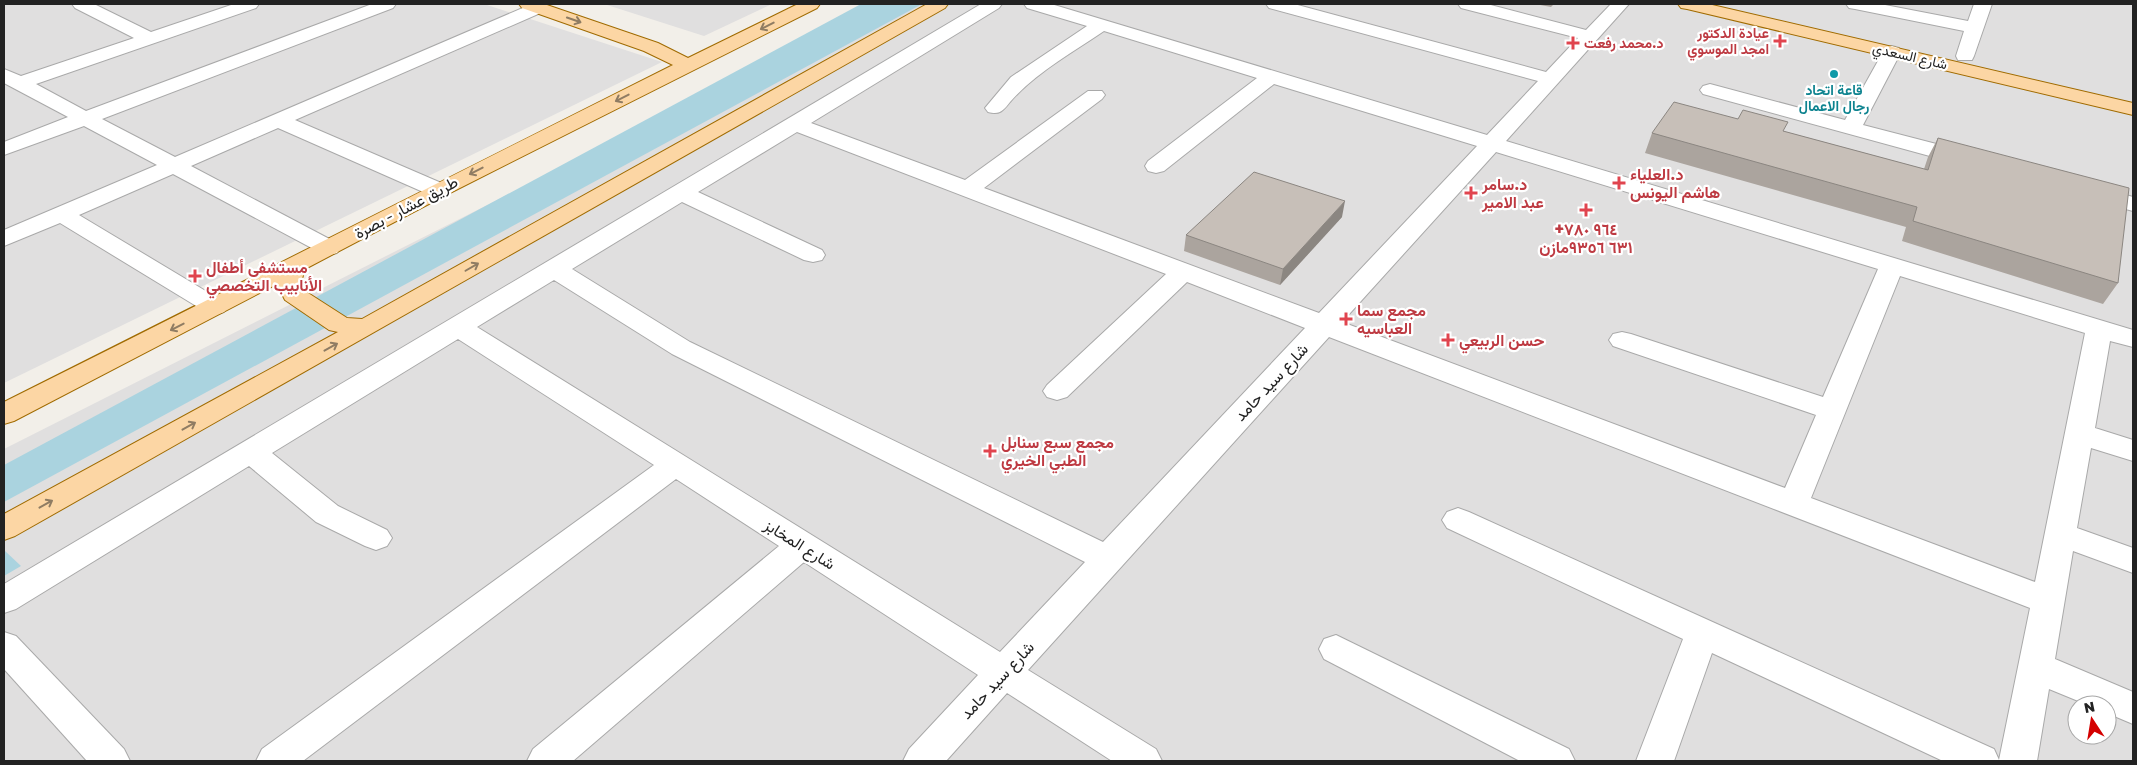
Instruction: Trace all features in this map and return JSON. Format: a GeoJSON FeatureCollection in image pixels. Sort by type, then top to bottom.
{"type":"FeatureCollection","features":[{"type":"Feature","properties":{"kind":"main road"},"geometry":{"type":"LineString","coordinates":[[569,4],[668,37]]}},
{"type":"Feature","properties":{"kind":"main road","name":"طريق عشار - بصرة"},"geometry":{"type":"LineString","coordinates":[[4,414],[294,267],[690,54],[722,48],[811,4]]}},
{"type":"Feature","properties":{"kind":"main road"},"geometry":{"type":"LineString","coordinates":[[4,528],[368,327],[939,4]]}},
{"type":"Feature","properties":{"kind":"main road","name":"شارع السعدي"},"geometry":{"type":"LineString","coordinates":[[1687,4],[2133,109]]}},
{"type":"Feature","properties":{"kind":"main road","name":"شارع السعدي"},"geometry":{"type":"LineString","coordinates":[[1735,4],[2133,96]]}},
{"type":"Feature","properties":{"kind":"main road"},"geometry":{"type":"LineString","coordinates":[[534,6],[651,47],[690,54]]}},
{"type":"Feature","properties":{"kind":"main road"},"geometry":{"type":"LineString","coordinates":[[294,267],[289,282],[294,296],[338,324],[351,327],[368,327]]}},
{"type":"Feature","properties":{"kind":"street"},"geometry":{"type":"LineString","coordinates":[[80,4],[149,38]]}},
{"type":"Feature","properties":{"kind":"street"},"geometry":{"type":"LineString","coordinates":[[12,79],[149,38],[250,4]]}},
{"type":"Feature","properties":{"kind":"street"},"geometry":{"type":"LineString","coordinates":[[4,149],[387,4]]}},
{"type":"Feature","properties":{"kind":"street"},"geometry":{"type":"LineString","coordinates":[[4,600],[796,124],[922,45],[993,4]]}},
{"type":"Feature","properties":{"kind":"street"},"geometry":{"type":"LineString","coordinates":[[1033,4],[2133,340]]}},
{"type":"Feature","properties":{"kind":"street"},"geometry":{"type":"LineString","coordinates":[[1275,4],[1551,79]]}},
{"type":"Feature","properties":{"kind":"street"},"geometry":{"type":"LineString","coordinates":[[1467,4],[1590,36]]}},
{"type":"Feature","properties":{"kind":"street","name":"شارع سيد حامد"},"geometry":{"type":"LineString","coordinates":[[922,761],[1620,4]]}},
{"type":"Feature","properties":{"kind":"street"},"geometry":{"type":"LineString","coordinates":[[1855,4],[1974,28]]}},
{"type":"Feature","properties":{"kind":"street"},"geometry":{"type":"LineString","coordinates":[[1965,56],[1983,4]]}},
{"type":"Feature","properties":{"kind":"street"},"geometry":{"type":"LineString","coordinates":[[4,239],[534,6]]}},
{"type":"Feature","properties":{"kind":"street"},"geometry":{"type":"LineString","coordinates":[[995,108],[1026,75],[1100,25]]}},
{"type":"Feature","properties":{"kind":"street"},"geometry":{"type":"LineString","coordinates":[[1851,128],[1892,52]]}},
{"type":"Feature","properties":{"kind":"street"},"geometry":{"type":"LineString","coordinates":[[1156,166],[1271,77]]}},
{"type":"Feature","properties":{"kind":"street"},"geometry":{"type":"LineString","coordinates":[[12,79],[329,248]]}},
{"type":"Feature","properties":{"kind":"street"},"geometry":{"type":"LineString","coordinates":[[1710,90],[1983,163]]}},
{"type":"Feature","properties":{"kind":"street"},"geometry":{"type":"LineString","coordinates":[[968,190],[1095,95]]}},
{"type":"Feature","properties":{"kind":"street"},"geometry":{"type":"LineString","coordinates":[[278,120],[438,190]]}},
{"type":"Feature","properties":{"kind":"street"},"geometry":{"type":"LineString","coordinates":[[796,124],[2049,601]]}},
{"type":"Feature","properties":{"kind":"street"},"geometry":{"type":"LineString","coordinates":[[2068,186],[2133,204]]}},
{"type":"Feature","properties":{"kind":"street"},"geometry":{"type":"LineString","coordinates":[[681,193],[813,254]]}},
{"type":"Feature","properties":{"kind":"street"},"geometry":{"type":"LineString","coordinates":[[62,214],[215,307]]}},
{"type":"Feature","properties":{"kind":"street"},"geometry":{"type":"LineString","coordinates":[[1793,504],[1892,266]]}},
{"type":"Feature","properties":{"kind":"street"},"geometry":{"type":"LineString","coordinates":[[554,269],[681,348],[1108,559]]}},
{"type":"Feature","properties":{"kind":"street"},"geometry":{"type":"LineString","coordinates":[[1057,391],[1183,272]]}},
{"type":"Feature","properties":{"kind":"street","name":"شارع المخابز"},"geometry":{"type":"LineString","coordinates":[[457,326],[1143,761]]}},
{"type":"Feature","properties":{"kind":"street"},"geometry":{"type":"LineString","coordinates":[[2018,761],[2099,329]]}},
{"type":"Feature","properties":{"kind":"street"},"geometry":{"type":"LineString","coordinates":[[1622,340],[1832,410]]}},
{"type":"Feature","properties":{"kind":"street"},"geometry":{"type":"LineString","coordinates":[[2080,433],[2133,451]]}},
{"type":"Feature","properties":{"kind":"street"},"geometry":{"type":"LineString","coordinates":[[250,452],[327,514],[376,538]]}},
{"type":"Feature","properties":{"kind":"street"},"geometry":{"type":"LineString","coordinates":[[275,761],[676,465]]}},
{"type":"Feature","properties":{"kind":"street"},"geometry":{"type":"LineString","coordinates":[[1458,520],[1981,761]]}},
{"type":"Feature","properties":{"kind":"street"},"geometry":{"type":"LineString","coordinates":[[2061,534],[2133,562]]}},
{"type":"Feature","properties":{"kind":"street"},"geometry":{"type":"LineString","coordinates":[[546,761],[802,545]]}},
{"type":"Feature","properties":{"kind":"street"},"geometry":{"type":"LineString","coordinates":[[1655,761],[1702,632]]}},
{"type":"Feature","properties":{"kind":"street"},"geometry":{"type":"LineString","coordinates":[[4,646],[111,761]]}},
{"type":"Feature","properties":{"kind":"street"},"geometry":{"type":"LineString","coordinates":[[1336,650],[1556,761]]}},
{"type":"Feature","properties":{"kind":"street"},"geometry":{"type":"LineString","coordinates":[[2036,667],[2133,708]]}},
{"type":"Feature","properties":{"kind":"shaded area"},"geometry":{"type":"Polygon","coordinates":[[[4,4],[484,4],[662,62],[4,383],[4,4]]]}},
{"type":"Feature","properties":{"kind":"shaded area"},"geometry":{"type":"Polygon","coordinates":[[[604,4],[772,4],[704,36],[604,4]]]}},
{"type":"Feature","properties":{"kind":"shaded area"},"geometry":{"type":"Polygon","coordinates":[[[885,4],[2133,4],[2133,761],[4,761],[4,449],[885,4]]]}},
{"type":"Feature","properties":{"kind":"water"},"geometry":{"type":"Polygon","coordinates":[[[861,4],[922,4],[4,502],[4,465],[861,4]]]}},
{"type":"Feature","properties":{"kind":"water"},"geometry":{"type":"Polygon","coordinates":[[[4,550],[21,566],[4,576],[4,550]]]}},
{"type":"Feature","properties":{"kind":"building"},"geometry":{"type":"Polygon","coordinates":[[[1674,102],[1738,119],[1743,110],[1788,122],[1783,131],[1928,170],[1938,138],[2129,188],[2118,283],[1913,221],[1917,207],[1652,133],[1674,102]]]}},
{"type":"Feature","properties":{"kind":"building"},"geometry":{"type":"Polygon","coordinates":[[[1254,172],[1345,201],[1283,269],[1186,235],[1254,172]]]}},
{"type":"Feature","properties":{"kind":"place","name":"عيادة الدكتور امجد الموسوي"},"geometry":{"type":"Point","coordinates":[1780,41]}},
{"type":"Feature","properties":{"kind":"place","name":"د.محمد رفعت"},"geometry":{"type":"Point","coordinates":[1573,43]}},
{"type":"Feature","properties":{"kind":"place","name":"قاعة اتحاد رجال الاعمال"},"geometry":{"type":"Point","coordinates":[1834,74]}},
{"type":"Feature","properties":{"kind":"place","name":"د.العلياء هاشم اليونس"},"geometry":{"type":"Point","coordinates":[1619,183]}},
{"type":"Feature","properties":{"kind":"place","name":"د.سامر عبد الامير"},"geometry":{"type":"Point","coordinates":[1471,193]}},
{"type":"Feature","properties":{"kind":"place","name":"+٩٦٤ ٧٨٠ ٦٣١ ٩٣٥٦مازن"},"geometry":{"type":"Point","coordinates":[1586,210]}},
{"type":"Feature","properties":{"kind":"place","name":"مستشفى أطفال الأنابيب التخصصي"},"geometry":{"type":"Point","coordinates":[195,276]}},
{"type":"Feature","properties":{"kind":"place","name":"مجمع سما العباسيه"},"geometry":{"type":"Point","coordinates":[1346,319]}},
{"type":"Feature","properties":{"kind":"place","name":"حسن الربيعي"},"geometry":{"type":"Point","coordinates":[1448,340]}},
{"type":"Feature","properties":{"kind":"place","name":"مجمع سبع سنابل الطبي الخيري"},"geometry":{"type":"Point","coordinates":[990,451]}}]}
